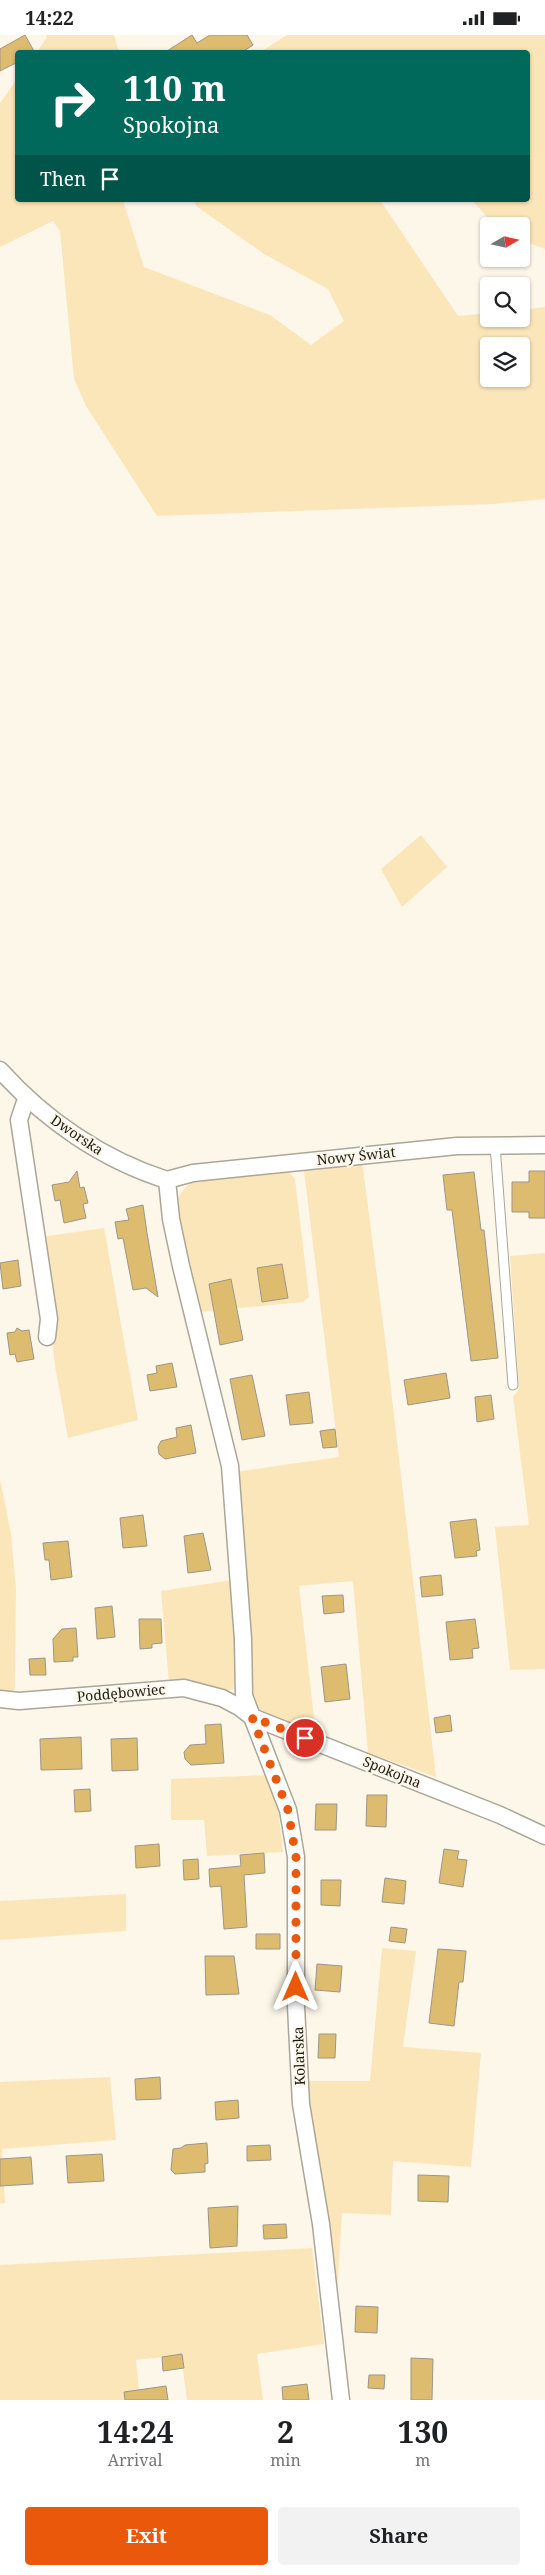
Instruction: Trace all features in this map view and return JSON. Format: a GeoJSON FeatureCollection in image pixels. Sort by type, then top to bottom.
{"type":"FeatureCollection","features":[{"type":"Feature","properties":{"kind":"street","name":"Dworska"},"geometry":{"type":"LineString","coordinates":[[0,1070],[26,1099],[80,1139],[112,1158],[167,1180]]}},
{"type":"Feature","properties":{"kind":"street"},"geometry":{"type":"LineString","coordinates":[[26,1099],[19,1120],[49,1319],[47,1337]]}},
{"type":"Feature","properties":{"kind":"street","name":"Nowy Świat"},"geometry":{"type":"LineString","coordinates":[[167,1180],[193,1173],[457,1146],[545,1145]]}},
{"type":"Feature","properties":{"kind":"street","name":"Kolarska"},"geometry":{"type":"LineString","coordinates":[[167,1180],[171,1219],[179,1257],[230,1466],[243,1639],[246,1712],[288,1810],[296,1857],[296,2006],[300,2104],[321,2224],[341,2400]]}},
{"type":"Feature","properties":{"kind":"street","name":"Poddębowiec"},"geometry":{"type":"LineString","coordinates":[[0,1699],[19,1701],[184,1688],[222,1698],[246,1712]]}},
{"type":"Feature","properties":{"kind":"street","name":"Spokojna"},"geometry":{"type":"LineString","coordinates":[[246,1712],[500,1815],[545,1836]]}},
{"type":"Feature","properties":{"kind":"lane"},"geometry":{"type":"LineString","coordinates":[[495,1145],[513,1385]]}},
{"type":"Feature","properties":{"kind":"shaded area"},"geometry":{"type":"Polygon","coordinates":[[[46,35],[114,35],[118,50],[38,50],[47,37],[46,35]]]}},
{"type":"Feature","properties":{"kind":"shaded area"},"geometry":{"type":"Polygon","coordinates":[[[287,35],[545,35],[545,249],[530,243],[530,217],[487,217],[474,202],[530,202],[530,50],[263,50],[287,35]]]}},
{"type":"Feature","properties":{"kind":"shaded area"},"geometry":{"type":"Polygon","coordinates":[[[15,82],[15,202],[124,202],[144,267],[270,315],[311,345],[344,321],[328,289],[264,254],[196,206],[195,202],[381,202],[458,316],[480,314],[480,327],[530,327],[530,309],[545,307],[545,499],[493,504],[157,516],[86,406],[74,379],[60,231],[53,221],[0,247],[0,103],[15,82]]]}},
{"type":"Feature","properties":{"kind":"shaded area"},"geometry":{"type":"Polygon","coordinates":[[[421,835],[447,867],[402,907],[381,869],[421,835]]]}},
{"type":"Feature","properties":{"kind":"shaded area"},"geometry":{"type":"Polygon","coordinates":[[[362,1161],[385,1338],[436,1777],[368,1753],[353,1581],[299,1586],[316,1735],[264,1714],[252,1701],[235,1472],[339,1457],[304,1171],[309,1168],[362,1161]]]}},
{"type":"Feature","properties":{"kind":"shaded area"},"geometry":{"type":"Polygon","coordinates":[[[283,1170],[290,1173],[295,1179],[309,1297],[303,1302],[199,1312],[180,1241],[177,1212],[181,1194],[197,1179],[283,1170]]]}},
{"type":"Feature","properties":{"kind":"shaded area"},"geometry":{"type":"Polygon","coordinates":[[[104,1228],[138,1420],[68,1438],[55,1366],[41,1237],[104,1228]]]}},
{"type":"Feature","properties":{"kind":"shaded area"},"geometry":{"type":"Polygon","coordinates":[[[545,1253],[545,1669],[510,1670],[495,1527],[529,1525],[513,1397],[519,1389],[510,1256],[545,1253]]]}},
{"type":"Feature","properties":{"kind":"shaded area"},"geometry":{"type":"Polygon","coordinates":[[[0,1479],[11,1534],[16,1588],[15,1689],[7,1696],[0,1695],[0,1479]]]}},
{"type":"Feature","properties":{"kind":"shaded area"},"geometry":{"type":"Polygon","coordinates":[[[232,1580],[237,1680],[233,1690],[215,1690],[169,1683],[161,1591],[232,1580]]]}},
{"type":"Feature","properties":{"kind":"shaded area"},"geometry":{"type":"Polygon","coordinates":[[[266,1775],[278,1809],[283,1852],[207,1856],[204,1820],[171,1820],[171,1779],[266,1775]]]}},
{"type":"Feature","properties":{"kind":"shaded area"},"geometry":{"type":"Polygon","coordinates":[[[126,1894],[126,1931],[0,1940],[0,1901],[126,1894]]]}},
{"type":"Feature","properties":{"kind":"shaded area"},"geometry":{"type":"Polygon","coordinates":[[[382,1948],[416,1951],[403,2047],[481,2053],[471,2167],[393,2161],[391,2215],[342,2213],[336,2310],[304,2081],[370,2081],[382,1948]]]}},
{"type":"Feature","properties":{"kind":"shaded area"},"geometry":{"type":"Polygon","coordinates":[[[110,2077],[116,2140],[2,2149],[5,2203],[0,2204],[0,2082],[110,2077]]]}},
{"type":"Feature","properties":{"kind":"shaded area"},"geometry":{"type":"Polygon","coordinates":[[[312,2248],[324,2344],[257,2354],[263,2400],[187,2400],[181,2355],[136,2360],[140,2400],[0,2400],[0,2265],[312,2248]]]}},
{"type":"Feature","properties":{"kind":"building"},"geometry":{"type":"Polygon","coordinates":[[[25,35],[33,50],[15,50],[15,64],[0,71],[0,49],[25,35]]]}},
{"type":"Feature","properties":{"kind":"building"},"geometry":{"type":"Polygon","coordinates":[[[192,35],[197,43],[210,35],[247,35],[253,45],[246,50],[169,50],[192,35]]]}},
{"type":"Feature","properties":{"kind":"building"},"geometry":{"type":"Polygon","coordinates":[[[77,1171],[80,1188],[84,1187],[88,1203],[83,1204],[86,1218],[64,1223],[60,1200],[55,1201],[52,1185],[69,1182],[77,1171]]]}},
{"type":"Feature","properties":{"kind":"building"},"geometry":{"type":"Polygon","coordinates":[[[529,1171],[545,1171],[545,1218],[529,1218],[529,1212],[512,1212],[512,1182],[529,1182],[529,1171]]]}},
{"type":"Feature","properties":{"kind":"building"},"geometry":{"type":"Polygon","coordinates":[[[474,1172],[481,1230],[484,1230],[498,1358],[471,1361],[452,1210],[447,1210],[443,1175],[474,1172]]]}},
{"type":"Feature","properties":{"kind":"building"},"geometry":{"type":"Polygon","coordinates":[[[143,1205],[158,1297],[146,1288],[133,1290],[123,1238],[118,1239],[115,1222],[129,1220],[126,1209],[143,1205]]]}},
{"type":"Feature","properties":{"kind":"building"},"geometry":{"type":"Polygon","coordinates":[[[18,1260],[21,1286],[3,1289],[0,1263],[18,1260]]]}},
{"type":"Feature","properties":{"kind":"building"},"geometry":{"type":"Polygon","coordinates":[[[282,1264],[288,1298],[262,1302],[257,1268],[282,1264]]]}},
{"type":"Feature","properties":{"kind":"building"},"geometry":{"type":"Polygon","coordinates":[[[231,1279],[243,1340],[220,1345],[209,1284],[231,1279]]]}},
{"type":"Feature","properties":{"kind":"building"},"geometry":{"type":"Polygon","coordinates":[[[17,1328],[22,1331],[29,1330],[34,1359],[17,1362],[15,1354],[10,1355],[7,1333],[15,1332],[17,1328]]]}},
{"type":"Feature","properties":{"kind":"building"},"geometry":{"type":"Polygon","coordinates":[[[172,1363],[177,1387],[150,1391],[147,1375],[157,1373],[156,1366],[172,1363]]]}},
{"type":"Feature","properties":{"kind":"building"},"geometry":{"type":"Polygon","coordinates":[[[446,1373],[450,1398],[408,1405],[404,1380],[446,1373]]]}},
{"type":"Feature","properties":{"kind":"building"},"geometry":{"type":"Polygon","coordinates":[[[252,1375],[265,1436],[242,1440],[230,1379],[252,1375]]]}},
{"type":"Feature","properties":{"kind":"building"},"geometry":{"type":"Polygon","coordinates":[[[309,1392],[313,1423],[290,1425],[286,1395],[309,1392]]]}},
{"type":"Feature","properties":{"kind":"building"},"geometry":{"type":"Polygon","coordinates":[[[491,1395],[494,1419],[477,1422],[475,1397],[491,1395]]]}},
{"type":"Feature","properties":{"kind":"building"},"geometry":{"type":"Polygon","coordinates":[[[191,1425],[196,1453],[165,1459],[159,1454],[158,1447],[161,1441],[177,1437],[176,1428],[191,1425]]]}},
{"type":"Feature","properties":{"kind":"building"},"geometry":{"type":"Polygon","coordinates":[[[335,1429],[337,1447],[323,1448],[320,1431],[335,1429]]]}},
{"type":"Feature","properties":{"kind":"building"},"geometry":{"type":"Polygon","coordinates":[[[143,1515],[147,1546],[123,1548],[120,1518],[143,1515]]]}},
{"type":"Feature","properties":{"kind":"building"},"geometry":{"type":"Polygon","coordinates":[[[476,1519],[480,1550],[476,1551],[477,1556],[455,1558],[450,1522],[476,1519]]]}},
{"type":"Feature","properties":{"kind":"building"},"geometry":{"type":"Polygon","coordinates":[[[203,1533],[211,1570],[188,1573],[184,1536],[203,1533]]]}},
{"type":"Feature","properties":{"kind":"building"},"geometry":{"type":"Polygon","coordinates":[[[68,1541],[72,1577],[51,1580],[49,1560],[45,1560],[43,1543],[68,1541]]]}},
{"type":"Feature","properties":{"kind":"building"},"geometry":{"type":"Polygon","coordinates":[[[441,1575],[443,1595],[422,1597],[420,1577],[441,1575]]]}},
{"type":"Feature","properties":{"kind":"building"},"geometry":{"type":"Polygon","coordinates":[[[343,1595],[344,1612],[324,1614],[322,1596],[343,1595]]]}},
{"type":"Feature","properties":{"kind":"building"},"geometry":{"type":"Polygon","coordinates":[[[112,1606],[115,1637],[97,1639],[95,1608],[112,1606]]]}},
{"type":"Feature","properties":{"kind":"building"},"geometry":{"type":"Polygon","coordinates":[[[139,1619],[161,1619],[162,1643],[152,1644],[152,1648],[140,1649],[139,1619]]]}},
{"type":"Feature","properties":{"kind":"building"},"geometry":{"type":"Polygon","coordinates":[[[475,1619],[479,1648],[472,1649],[473,1658],[450,1660],[446,1622],[475,1619]]]}},
{"type":"Feature","properties":{"kind":"building"},"geometry":{"type":"Polygon","coordinates":[[[76,1628],[78,1657],[73,1657],[73,1661],[54,1662],[53,1639],[62,1629],[76,1628]]]}},
{"type":"Feature","properties":{"kind":"building"},"geometry":{"type":"Polygon","coordinates":[[[45,1658],[46,1675],[30,1675],[29,1659],[45,1658]]]}},
{"type":"Feature","properties":{"kind":"building"},"geometry":{"type":"Polygon","coordinates":[[[346,1664],[350,1699],[325,1702],[321,1667],[346,1664]]]}},
{"type":"Feature","properties":{"kind":"building"},"geometry":{"type":"Polygon","coordinates":[[[450,1715],[452,1731],[436,1733],[434,1718],[450,1715]]]}},
{"type":"Feature","properties":{"kind":"building"},"geometry":{"type":"Polygon","coordinates":[[[221,1724],[224,1763],[191,1765],[185,1759],[184,1752],[190,1745],[206,1744],[205,1725],[221,1724]]]}},
{"type":"Feature","properties":{"kind":"building"},"geometry":{"type":"Polygon","coordinates":[[[81,1737],[82,1769],[41,1770],[40,1739],[81,1737]]]}},
{"type":"Feature","properties":{"kind":"building"},"geometry":{"type":"Polygon","coordinates":[[[137,1738],[138,1770],[112,1771],[111,1739],[137,1738]]]}},
{"type":"Feature","properties":{"kind":"building"},"geometry":{"type":"Polygon","coordinates":[[[90,1789],[91,1811],[75,1812],[74,1790],[90,1789]]]}},
{"type":"Feature","properties":{"kind":"building"},"geometry":{"type":"Polygon","coordinates":[[[367,1795],[387,1795],[386,1827],[366,1826],[367,1795]]]}},
{"type":"Feature","properties":{"kind":"building"},"geometry":{"type":"Polygon","coordinates":[[[316,1804],[337,1804],[336,1830],[315,1830],[316,1804]]]}},
{"type":"Feature","properties":{"kind":"building"},"geometry":{"type":"Polygon","coordinates":[[[159,1844],[160,1866],[136,1868],[135,1846],[159,1844]]]}},
{"type":"Feature","properties":{"kind":"building"},"geometry":{"type":"Polygon","coordinates":[[[444,1849],[459,1851],[457,1859],[467,1860],[463,1887],[439,1883],[444,1849]]]}},
{"type":"Feature","properties":{"kind":"building"},"geometry":{"type":"Polygon","coordinates":[[[264,1853],[265,1873],[244,1875],[247,1927],[224,1929],[221,1886],[210,1887],[209,1869],[241,1866],[240,1855],[264,1853]]]}},
{"type":"Feature","properties":{"kind":"building"},"geometry":{"type":"Polygon","coordinates":[[[198,1859],[199,1879],[184,1880],[183,1860],[198,1859]]]}},
{"type":"Feature","properties":{"kind":"building"},"geometry":{"type":"Polygon","coordinates":[[[385,1878],[406,1881],[404,1904],[382,1902],[385,1878]]]}},
{"type":"Feature","properties":{"kind":"building"},"geometry":{"type":"Polygon","coordinates":[[[321,1880],[341,1880],[340,1906],[321,1905],[321,1880]]]}},
{"type":"Feature","properties":{"kind":"building"},"geometry":{"type":"Polygon","coordinates":[[[391,1927],[407,1929],[405,1943],[389,1941],[391,1927]]]}},
{"type":"Feature","properties":{"kind":"building"},"geometry":{"type":"Polygon","coordinates":[[[256,1934],[280,1934],[280,1949],[256,1949],[256,1934]]]}},
{"type":"Feature","properties":{"kind":"building"},"geometry":{"type":"Polygon","coordinates":[[[438,1949],[466,1951],[463,1982],[459,1982],[454,2026],[429,2023],[438,1949]]]}},
{"type":"Feature","properties":{"kind":"building"},"geometry":{"type":"Polygon","coordinates":[[[205,1956],[234,1956],[239,1994],[206,1995],[205,1956]]]}},
{"type":"Feature","properties":{"kind":"building"},"geometry":{"type":"Polygon","coordinates":[[[317,1964],[342,1966],[340,1992],[315,1990],[317,1964]]]}},
{"type":"Feature","properties":{"kind":"building"},"geometry":{"type":"Polygon","coordinates":[[[319,2034],[336,2034],[335,2058],[318,2058],[319,2034]]]}},
{"type":"Feature","properties":{"kind":"building"},"geometry":{"type":"Polygon","coordinates":[[[160,2077],[161,2099],[136,2100],[135,2079],[160,2077]]]}},
{"type":"Feature","properties":{"kind":"building"},"geometry":{"type":"Polygon","coordinates":[[[238,2100],[239,2118],[216,2120],[215,2102],[238,2100]]]}},
{"type":"Feature","properties":{"kind":"building"},"geometry":{"type":"Polygon","coordinates":[[[207,2143],[208,2163],[205,2164],[205,2172],[175,2174],[171,2170],[173,2149],[181,2148],[185,2145],[207,2143]]]}},
{"type":"Feature","properties":{"kind":"building"},"geometry":{"type":"Polygon","coordinates":[[[270,2145],[271,2160],[247,2161],[247,2146],[270,2145]]]}},
{"type":"Feature","properties":{"kind":"building"},"geometry":{"type":"Polygon","coordinates":[[[102,2154],[104,2181],[68,2183],[66,2156],[102,2154]]]}},
{"type":"Feature","properties":{"kind":"building"},"geometry":{"type":"Polygon","coordinates":[[[31,2157],[33,2184],[0,2186],[0,2159],[31,2157]]]}},
{"type":"Feature","properties":{"kind":"building"},"geometry":{"type":"Polygon","coordinates":[[[418,2175],[449,2176],[448,2202],[418,2201],[418,2175]]]}},
{"type":"Feature","properties":{"kind":"building"},"geometry":{"type":"Polygon","coordinates":[[[238,2206],[237,2246],[210,2248],[208,2208],[238,2206]]]}},
{"type":"Feature","properties":{"kind":"building"},"geometry":{"type":"Polygon","coordinates":[[[286,2224],[287,2238],[264,2239],[263,2225],[286,2224]]]}},
{"type":"Feature","properties":{"kind":"building"},"geometry":{"type":"Polygon","coordinates":[[[356,2306],[378,2307],[377,2333],[355,2332],[356,2306]]]}},
{"type":"Feature","properties":{"kind":"building"},"geometry":{"type":"Polygon","coordinates":[[[182,2354],[184,2368],[163,2371],[162,2357],[182,2354]]]}},
{"type":"Feature","properties":{"kind":"building"},"geometry":{"type":"Polygon","coordinates":[[[411,2358],[433,2359],[432,2400],[411,2400],[411,2358]]]}},
{"type":"Feature","properties":{"kind":"building"},"geometry":{"type":"Polygon","coordinates":[[[369,2375],[385,2375],[384,2389],[368,2388],[369,2375]]]}},
{"type":"Feature","properties":{"kind":"building"},"geometry":{"type":"Polygon","coordinates":[[[307,2384],[309,2400],[283,2400],[282,2387],[307,2384]]]}},
{"type":"Feature","properties":{"kind":"building"},"geometry":{"type":"Polygon","coordinates":[[[166,2386],[168,2400],[125,2400],[124,2392],[166,2386]]]}},
{"type":"Feature","properties":{"kind":"route"},"geometry":{"type":"LineString","coordinates":[[296,1987],[296,1857],[288,1810],[252,1717],[305,1738]]}}]}
